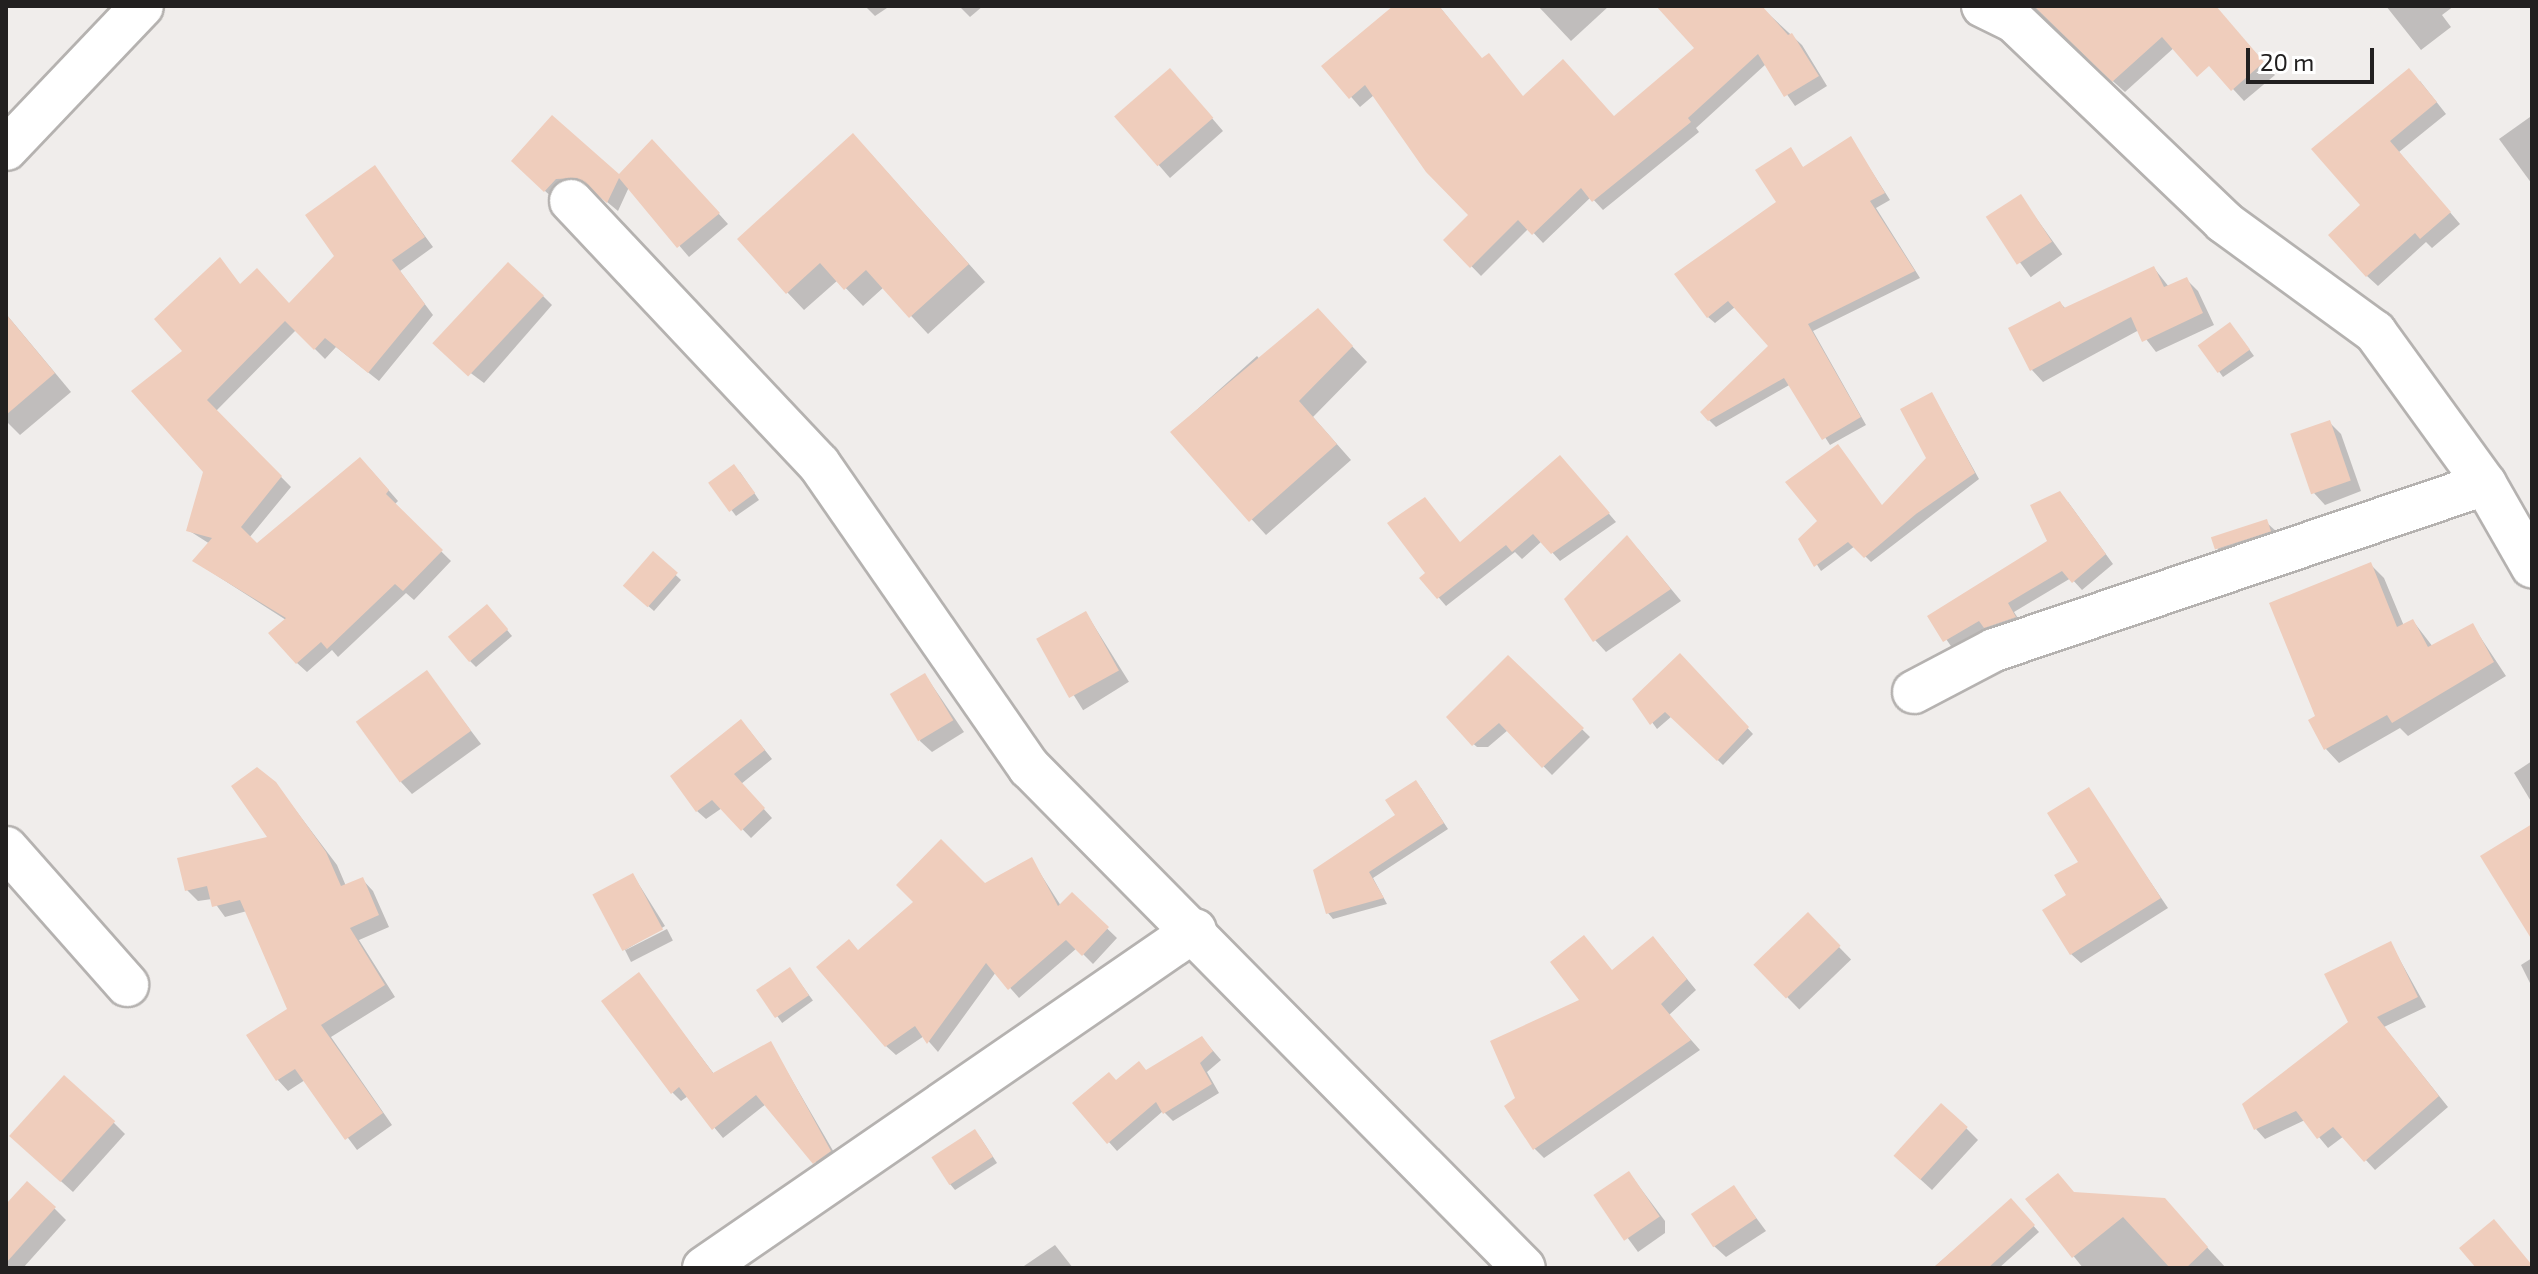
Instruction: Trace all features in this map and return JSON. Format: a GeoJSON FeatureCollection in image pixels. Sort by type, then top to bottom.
{"type":"FeatureCollection","features":[{"type":"Feature","properties":{"kind":"street"},"geometry":{"type":"LineString","coordinates":[[6,149],[142,6]]}},
{"type":"Feature","properties":{"kind":"street"},"geometry":{"type":"LineString","coordinates":[[1983,6],[2014,21],[2224,222],[2375,332],[2485,484],[2532,566]]}},
{"type":"Feature","properties":{"kind":"street"},"geometry":{"type":"LineString","coordinates":[[571,201],[819,464],[1029,767],[1195,930],[1524,1268]]}},
{"type":"Feature","properties":{"kind":"street"},"geometry":{"type":"LineString","coordinates":[[1914,692],[1994,650],[2485,484]]}},
{"type":"Feature","properties":{"kind":"street"},"geometry":{"type":"LineString","coordinates":[[6,848],[127,985]]}},
{"type":"Feature","properties":{"kind":"street"},"geometry":{"type":"LineString","coordinates":[[704,1268],[1195,930]]}},
{"type":"Feature","properties":{"kind":"building"},"geometry":{"type":"Polygon","coordinates":[[[1393,6],[1439,6],[1482,58],[1489,53],[1523,96],[1563,59],[1614,116],[1694,48],[1656,6],[1762,6],[1788,35],[1792,33],[1819,76],[1784,97],[1758,54],[1688,118],[1691,122],[1592,202],[1581,188],[1532,235],[1518,220],[1470,268],[1443,240],[1468,215],[1426,172],[1365,85],[1349,99],[1321,66],[1393,6]]]}},
{"type":"Feature","properties":{"kind":"building"},"geometry":{"type":"Polygon","coordinates":[[[2034,6],[2216,6],[2264,62],[2231,91],[2209,66],[2197,77],[2162,37],[2112,82],[2034,6]]]}},
{"type":"Feature","properties":{"kind":"building"},"geometry":{"type":"Polygon","coordinates":[[[1170,68],[1213,118],[1157,166],[1114,117],[1170,68]]]}},
{"type":"Feature","properties":{"kind":"building"},"geometry":{"type":"Polygon","coordinates":[[[2409,68],[2437,102],[2390,141],[2451,212],[2420,239],[2415,233],[2366,277],[2328,235],[2360,205],[2311,149],[2409,68]]]}},
{"type":"Feature","properties":{"kind":"building"},"geometry":{"type":"Polygon","coordinates":[[[552,115],[619,174],[652,139],[720,213],[677,248],[619,178],[607,203],[577,178],[556,179],[544,192],[511,161],[552,115]]]}},
{"type":"Feature","properties":{"kind":"building"},"geometry":{"type":"Polygon","coordinates":[[[853,133],[969,264],[909,318],[866,270],[844,290],[820,263],[786,294],[737,239],[853,133]]]}},
{"type":"Feature","properties":{"kind":"building"},"geometry":{"type":"Polygon","coordinates":[[[1851,136],[1885,193],[1870,201],[1915,271],[1808,324],[1861,417],[1822,440],[1784,378],[1708,421],[1700,412],[1768,346],[1728,301],[1707,318],[1674,274],[1776,202],[1755,170],[1791,147],[1803,167],[1851,136]]]}},
{"type":"Feature","properties":{"kind":"building"},"geometry":{"type":"Polygon","coordinates":[[[375,165],[425,237],[392,260],[425,304],[368,373],[325,338],[314,350],[285,321],[207,400],[282,476],[241,527],[257,543],[360,457],[389,490],[386,494],[443,550],[403,591],[395,584],[327,649],[321,642],[296,664],[268,633],[286,618],[192,561],[212,538],[186,531],[203,472],[131,391],[182,351],[154,319],[220,257],[240,284],[257,268],[289,303],[334,256],[305,215],[375,165]]]}},
{"type":"Feature","properties":{"kind":"building"},"geometry":{"type":"Polygon","coordinates":[[[2021,194],[2052,242],[2017,265],[1986,217],[2021,194]]]}},
{"type":"Feature","properties":{"kind":"building"},"geometry":{"type":"Polygon","coordinates":[[[508,262],[544,295],[468,377],[432,343],[508,262]]]}},
{"type":"Feature","properties":{"kind":"building"},"geometry":{"type":"Polygon","coordinates":[[[2154,266],[2164,287],[2187,277],[2203,313],[2142,342],[2131,317],[2030,371],[2008,328],[2060,301],[2064,308],[2154,266]]]}},
{"type":"Feature","properties":{"kind":"building"},"geometry":{"type":"Polygon","coordinates":[[[1318,308],[1353,346],[1299,401],[1337,444],[1249,522],[1170,432],[1318,308]]]}},
{"type":"Feature","properties":{"kind":"building"},"geometry":{"type":"Polygon","coordinates":[[[6,314],[55,373],[6,415],[6,314]]]}},
{"type":"Feature","properties":{"kind":"building"},"geometry":{"type":"Polygon","coordinates":[[[2230,322],[2250,350],[2218,373],[2198,346],[2230,322]]]}},
{"type":"Feature","properties":{"kind":"building"},"geometry":{"type":"Polygon","coordinates":[[[1932,392],[1975,473],[1916,514],[1864,558],[1848,542],[1814,567],[1798,539],[1817,521],[1785,482],[1838,444],[1882,505],[1926,458],[1900,409],[1932,392]]]}},
{"type":"Feature","properties":{"kind":"building"},"geometry":{"type":"Polygon","coordinates":[[[2330,420],[2351,481],[2311,494],[2290,434],[2330,420]]]}},
{"type":"Feature","properties":{"kind":"building"},"geometry":{"type":"Polygon","coordinates":[[[1560,455],[1610,513],[1551,554],[1533,534],[1512,552],[1506,545],[1437,599],[1419,578],[1425,573],[1387,523],[1425,497],[1460,542],[1560,455]]]}},
{"type":"Feature","properties":{"kind":"building"},"geometry":{"type":"Polygon","coordinates":[[[734,464],[755,493],[729,512],[708,483],[734,464]]]}},
{"type":"Feature","properties":{"kind":"building"},"geometry":{"type":"Polygon","coordinates":[[[2060,491],[2106,554],[2072,583],[2062,571],[2008,603],[2016,617],[1984,628],[1979,621],[1943,642],[1927,616],[2047,541],[2030,505],[2060,491]]]}},
{"type":"Feature","properties":{"kind":"building"},"geometry":{"type":"Polygon","coordinates":[[[2267,519],[2271,531],[2215,550],[2211,537],[2267,519]]]}},
{"type":"Feature","properties":{"kind":"building"},"geometry":{"type":"Polygon","coordinates":[[[1627,535],[1671,589],[1593,642],[1564,599],[1627,535]]]}},
{"type":"Feature","properties":{"kind":"building"},"geometry":{"type":"Polygon","coordinates":[[[653,551],[678,573],[648,607],[623,586],[653,551]]]}},
{"type":"Feature","properties":{"kind":"building"},"geometry":{"type":"Polygon","coordinates":[[[2371,562],[2397,627],[2413,619],[2428,647],[2473,623],[2494,662],[2392,723],[2387,715],[2324,750],[2308,720],[2315,716],[2269,603],[2371,562]]]}},
{"type":"Feature","properties":{"kind":"building"},"geometry":{"type":"Polygon","coordinates":[[[487,604],[508,629],[469,662],[448,637],[487,604]]]}},
{"type":"Feature","properties":{"kind":"building"},"geometry":{"type":"Polygon","coordinates":[[[1086,611],[1119,670],[1069,698],[1036,639],[1086,611]]]}},
{"type":"Feature","properties":{"kind":"building"},"geometry":{"type":"Polygon","coordinates":[[[1680,653],[1749,727],[1717,761],[1665,712],[1650,725],[1632,699],[1680,653]]]}},
{"type":"Feature","properties":{"kind":"building"},"geometry":{"type":"Polygon","coordinates":[[[1508,655],[1584,728],[1542,768],[1499,723],[1472,746],[1446,717],[1508,655]]]}},
{"type":"Feature","properties":{"kind":"building"},"geometry":{"type":"Polygon","coordinates":[[[427,670],[471,731],[400,782],[356,722],[427,670]]]}},
{"type":"Feature","properties":{"kind":"building"},"geometry":{"type":"Polygon","coordinates":[[[925,673],[953,720],[918,741],[890,694],[925,673]]]}},
{"type":"Feature","properties":{"kind":"building"},"geometry":{"type":"Polygon","coordinates":[[[741,719],[765,750],[734,774],[765,808],[741,831],[712,800],[696,812],[670,776],[741,719]]]}},
{"type":"Feature","properties":{"kind":"building"},"geometry":{"type":"Polygon","coordinates":[[[257,767],[276,782],[326,852],[341,886],[363,877],[379,915],[350,928],[385,985],[321,1025],[383,1113],[345,1140],[295,1069],[276,1081],[246,1035],[287,1009],[240,900],[212,907],[207,886],[185,891],[177,858],[267,837],[231,786],[257,767]]]}},
{"type":"Feature","properties":{"kind":"building"},"geometry":{"type":"Polygon","coordinates":[[[1416,780],[1444,823],[1369,872],[1384,898],[1326,914],[1313,870],[1395,815],[1385,800],[1416,780]]]}},
{"type":"Feature","properties":{"kind":"building"},"geometry":{"type":"Polygon","coordinates":[[[2089,787],[2161,898],[2070,955],[2042,910],[2066,895],[2054,875],[2078,862],[2047,813],[2089,787]]]}},
{"type":"Feature","properties":{"kind":"building"},"geometry":{"type":"Polygon","coordinates":[[[2532,824],[2532,940],[2480,856],[2532,824]]]}},
{"type":"Feature","properties":{"kind":"building"},"geometry":{"type":"Polygon","coordinates":[[[941,839],[985,883],[1032,857],[1058,906],[1072,892],[1109,927],[1082,956],[1066,940],[1008,990],[986,963],[927,1044],[915,1026],[885,1047],[816,967],[849,939],[858,950],[913,902],[896,885],[941,839]]]}},
{"type":"Feature","properties":{"kind":"building"},"geometry":{"type":"Polygon","coordinates":[[[633,873],[663,930],[622,951],[592,895],[633,873]]]}},
{"type":"Feature","properties":{"kind":"building"},"geometry":{"type":"Polygon","coordinates":[[[1808,912],[1841,946],[1786,999],[1753,965],[1808,912]]]}},
{"type":"Feature","properties":{"kind":"building"},"geometry":{"type":"Polygon","coordinates":[[[1584,935],[1612,970],[1653,936],[1687,979],[1661,1004],[1691,1040],[1533,1150],[1504,1106],[1515,1098],[1490,1041],[1579,1000],[1550,962],[1584,935]]]}},
{"type":"Feature","properties":{"kind":"building"},"geometry":{"type":"Polygon","coordinates":[[[2391,941],[2418,997],[2377,1017],[2439,1096],[2364,1162],[2333,1127],[2317,1139],[2296,1111],[2254,1130],[2242,1104],[2348,1022],[2324,974],[2391,941]]]}},
{"type":"Feature","properties":{"kind":"building"},"geometry":{"type":"Polygon","coordinates":[[[790,967],[809,995],[775,1018],[756,990],[790,967]]]}},
{"type":"Feature","properties":{"kind":"building"},"geometry":{"type":"Polygon","coordinates":[[[639,972],[713,1073],[771,1041],[831,1151],[813,1164],[756,1095],[712,1130],[679,1087],[671,1094],[601,1001],[639,972]]]}},
{"type":"Feature","properties":{"kind":"building"},"geometry":{"type":"Polygon","coordinates":[[[1202,1036],[1213,1051],[1200,1063],[1212,1084],[1163,1114],[1156,1102],[1107,1144],[1072,1103],[1109,1072],[1116,1080],[1139,1061],[1146,1070],[1202,1036]]]}},
{"type":"Feature","properties":{"kind":"building"},"geometry":{"type":"Polygon","coordinates":[[[64,1075],[115,1121],[60,1182],[9,1136],[64,1075]]]}},
{"type":"Feature","properties":{"kind":"building"},"geometry":{"type":"Polygon","coordinates":[[[1941,1103],[1968,1127],[1920,1180],[1893,1156],[1941,1103]]]}},
{"type":"Feature","properties":{"kind":"building"},"geometry":{"type":"Polygon","coordinates":[[[975,1129],[993,1157],[949,1185],[931,1157],[975,1129]]]}},
{"type":"Feature","properties":{"kind":"building"},"geometry":{"type":"Polygon","coordinates":[[[1629,1171],[1660,1217],[1624,1241],[1593,1195],[1629,1171]]]}},
{"type":"Feature","properties":{"kind":"building"},"geometry":{"type":"Polygon","coordinates":[[[2058,1173],[2074,1192],[2165,1198],[2208,1247],[2186,1268],[2170,1268],[2123,1217],[2072,1258],[2025,1199],[2058,1173]]]}},
{"type":"Feature","properties":{"kind":"building"},"geometry":{"type":"Polygon","coordinates":[[[27,1181],[56,1207],[6,1263],[6,1204],[27,1181]]]}},
{"type":"Feature","properties":{"kind":"building"},"geometry":{"type":"Polygon","coordinates":[[[1734,1185],[1756,1218],[1713,1247],[1691,1214],[1734,1185]]]}},
{"type":"Feature","properties":{"kind":"building"},"geometry":{"type":"Polygon","coordinates":[[[2011,1198],[2035,1225],[1988,1268],[1933,1268],[2011,1198]]]}},
{"type":"Feature","properties":{"kind":"building"},"geometry":{"type":"Polygon","coordinates":[[[2494,1219],[2532,1268],[2476,1268],[2459,1248],[2494,1219]]]}}]}
